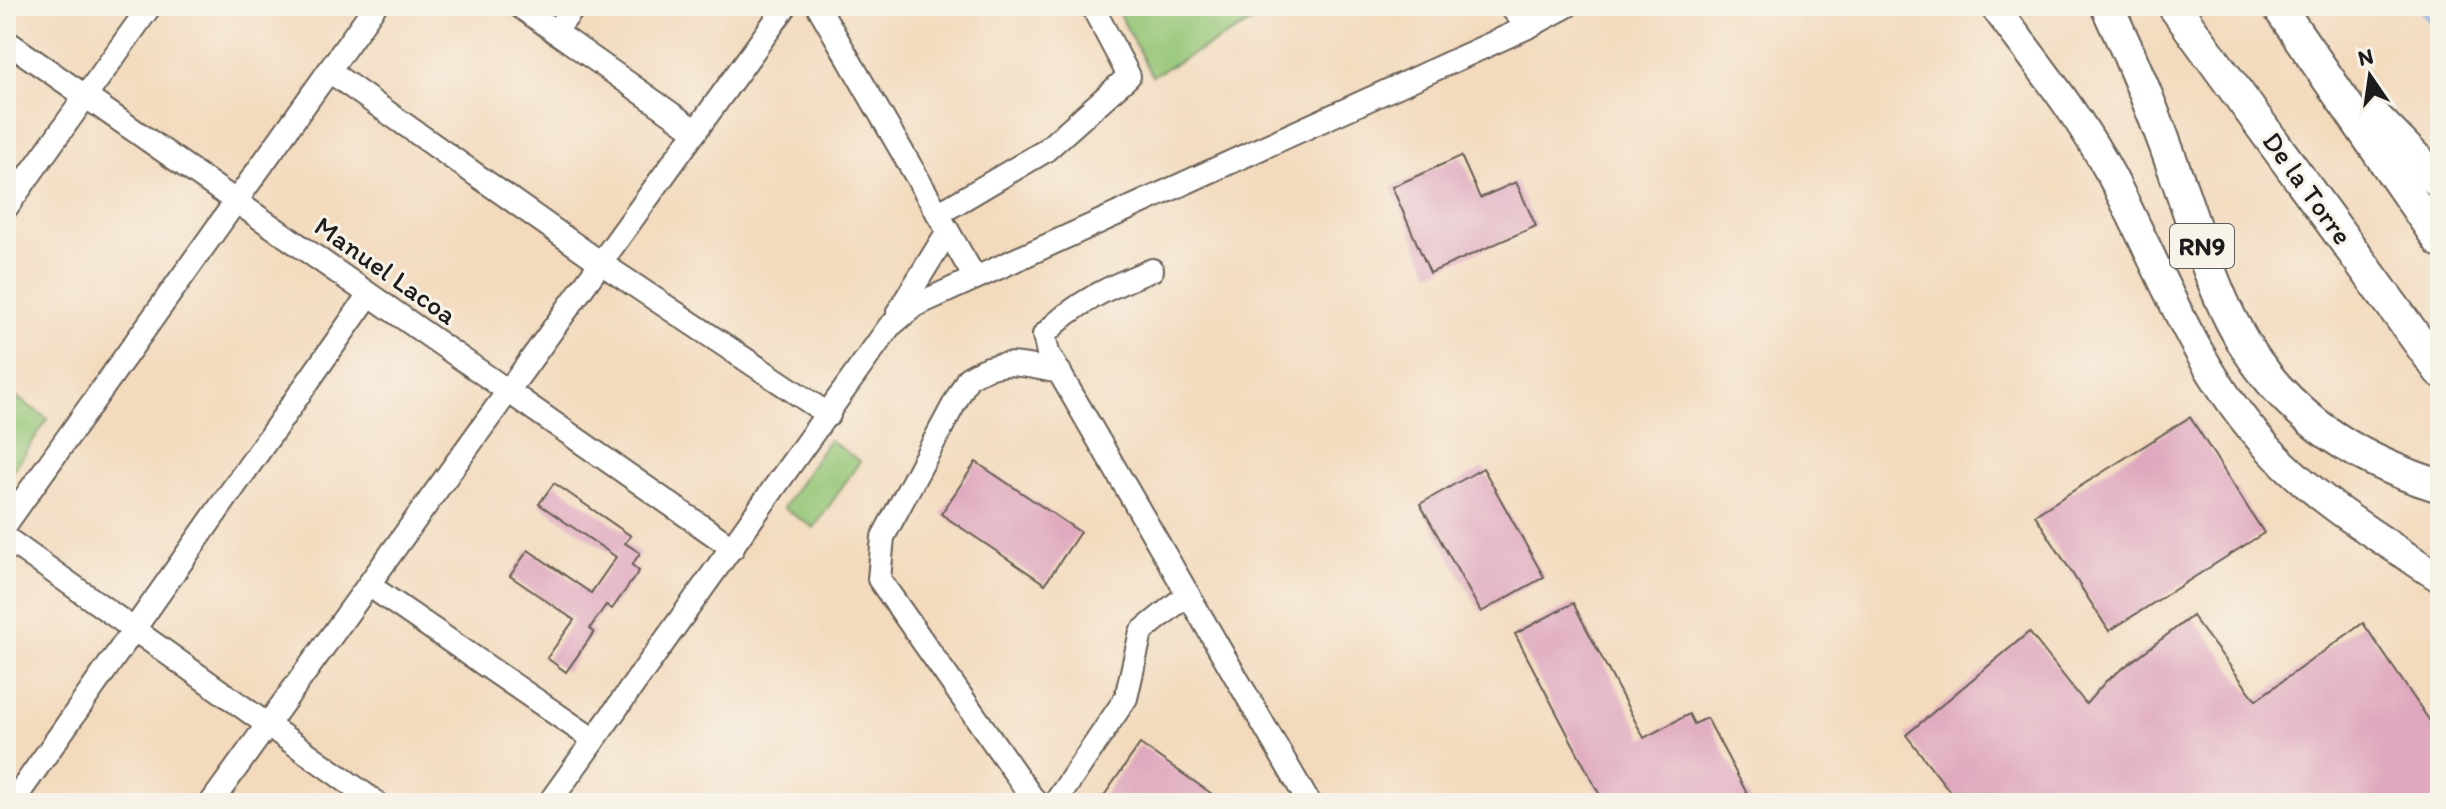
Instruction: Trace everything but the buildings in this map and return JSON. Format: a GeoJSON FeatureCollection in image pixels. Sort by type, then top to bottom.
{"type":"FeatureCollection","features":[{"type":"Feature","properties":{"kind":"highway","name":"RN9"},"geometry":{"type":"LineString","coordinates":[[2107,6],[2145,88],[2233,323],[2294,406],[2350,451],[2401,474],[2440,486]]}},
{"type":"Feature","properties":{"kind":"highway","name":"De la Torre"},"geometry":{"type":"LineString","coordinates":[[2174,6],[2440,371]]}},
{"type":"Feature","properties":{"kind":"highway"},"geometry":{"type":"LineString","coordinates":[[2279,6],[2404,150],[2440,183]]}},
{"type":"Feature","properties":{"kind":"highway"},"geometry":{"type":"LineString","coordinates":[[2279,6],[2440,241]]}},
{"type":"Feature","properties":{"kind":"main road"},"geometry":{"type":"LineString","coordinates":[[1994,6],[2067,104],[2110,173],[2177,314],[2227,396],[2265,445],[2313,494],[2365,532],[2440,578]]}},
{"type":"Feature","properties":{"kind":"street"},"geometry":{"type":"LineString","coordinates":[[6,208],[150,6]]}},
{"type":"Feature","properties":{"kind":"street"},"geometry":{"type":"LineString","coordinates":[[6,524],[375,6]]}},
{"type":"Feature","properties":{"kind":"street"},"geometry":{"type":"LineString","coordinates":[[519,6],[696,131]]}},
{"type":"Feature","properties":{"kind":"street"},"geometry":{"type":"LineString","coordinates":[[555,32],[575,6]]}},
{"type":"Feature","properties":{"kind":"street"},"geometry":{"type":"LineString","coordinates":[[211,803],[270,726],[786,6]]}},
{"type":"Feature","properties":{"kind":"street"},"geometry":{"type":"LineString","coordinates":[[818,6],[975,278]]}},
{"type":"Feature","properties":{"kind":"street"},"geometry":{"type":"LineString","coordinates":[[549,803],[889,327],[943,222],[1045,151],[1129,76],[1092,6]]}},
{"type":"Feature","properties":{"kind":"street"},"geometry":{"type":"LineString","coordinates":[[1510,6],[1528,27]]}},
{"type":"Feature","properties":{"kind":"street"},"geometry":{"type":"LineString","coordinates":[[889,327],[914,306],[1528,27],[1567,6]]}},
{"type":"Feature","properties":{"kind":"street","name":"Manuel Lacoa"},"geometry":{"type":"LineString","coordinates":[[6,41],[733,548]]}},
{"type":"Feature","properties":{"kind":"street"},"geometry":{"type":"LineString","coordinates":[[329,71],[601,263],[829,415]]}},
{"type":"Feature","properties":{"kind":"street"},"geometry":{"type":"LineString","coordinates":[[1152,270],[1109,287],[1061,317],[1044,335],[1048,353],[1309,803]]}},
{"type":"Feature","properties":{"kind":"street"},"geometry":{"type":"LineString","coordinates":[[12,803],[132,628],[369,295]]}},
{"type":"Feature","properties":{"kind":"street"},"geometry":{"type":"LineString","coordinates":[[1036,803],[879,579],[879,561],[883,537],[968,378],[985,368],[1006,362],[1060,372]]}},
{"type":"Feature","properties":{"kind":"street"},"geometry":{"type":"LineString","coordinates":[[6,538],[377,803]]}},
{"type":"Feature","properties":{"kind":"street"},"geometry":{"type":"LineString","coordinates":[[370,586],[594,740]]}},
{"type":"Feature","properties":{"kind":"street"},"geometry":{"type":"LineString","coordinates":[[1055,803],[1126,698],[1141,632],[1188,594]]}},
{"type":"Feature","properties":{"kind":"green space"},"geometry":{"type":"Polygon","coordinates":[[[1115,6],[1282,6],[1152,76],[1115,6]]]}},
{"type":"Feature","properties":{"kind":"green space"},"geometry":{"type":"Polygon","coordinates":[[[6,390],[48,419],[6,481],[6,390]]]}},
{"type":"Feature","properties":{"kind":"green space"},"geometry":{"type":"Polygon","coordinates":[[[829,440],[860,461],[814,528],[783,508],[829,440]]]}},
{"type":"Feature","properties":{"kind":"waterway"},"geometry":{"type":"LineString","coordinates":[[2421,6],[2440,35]]}}]}
